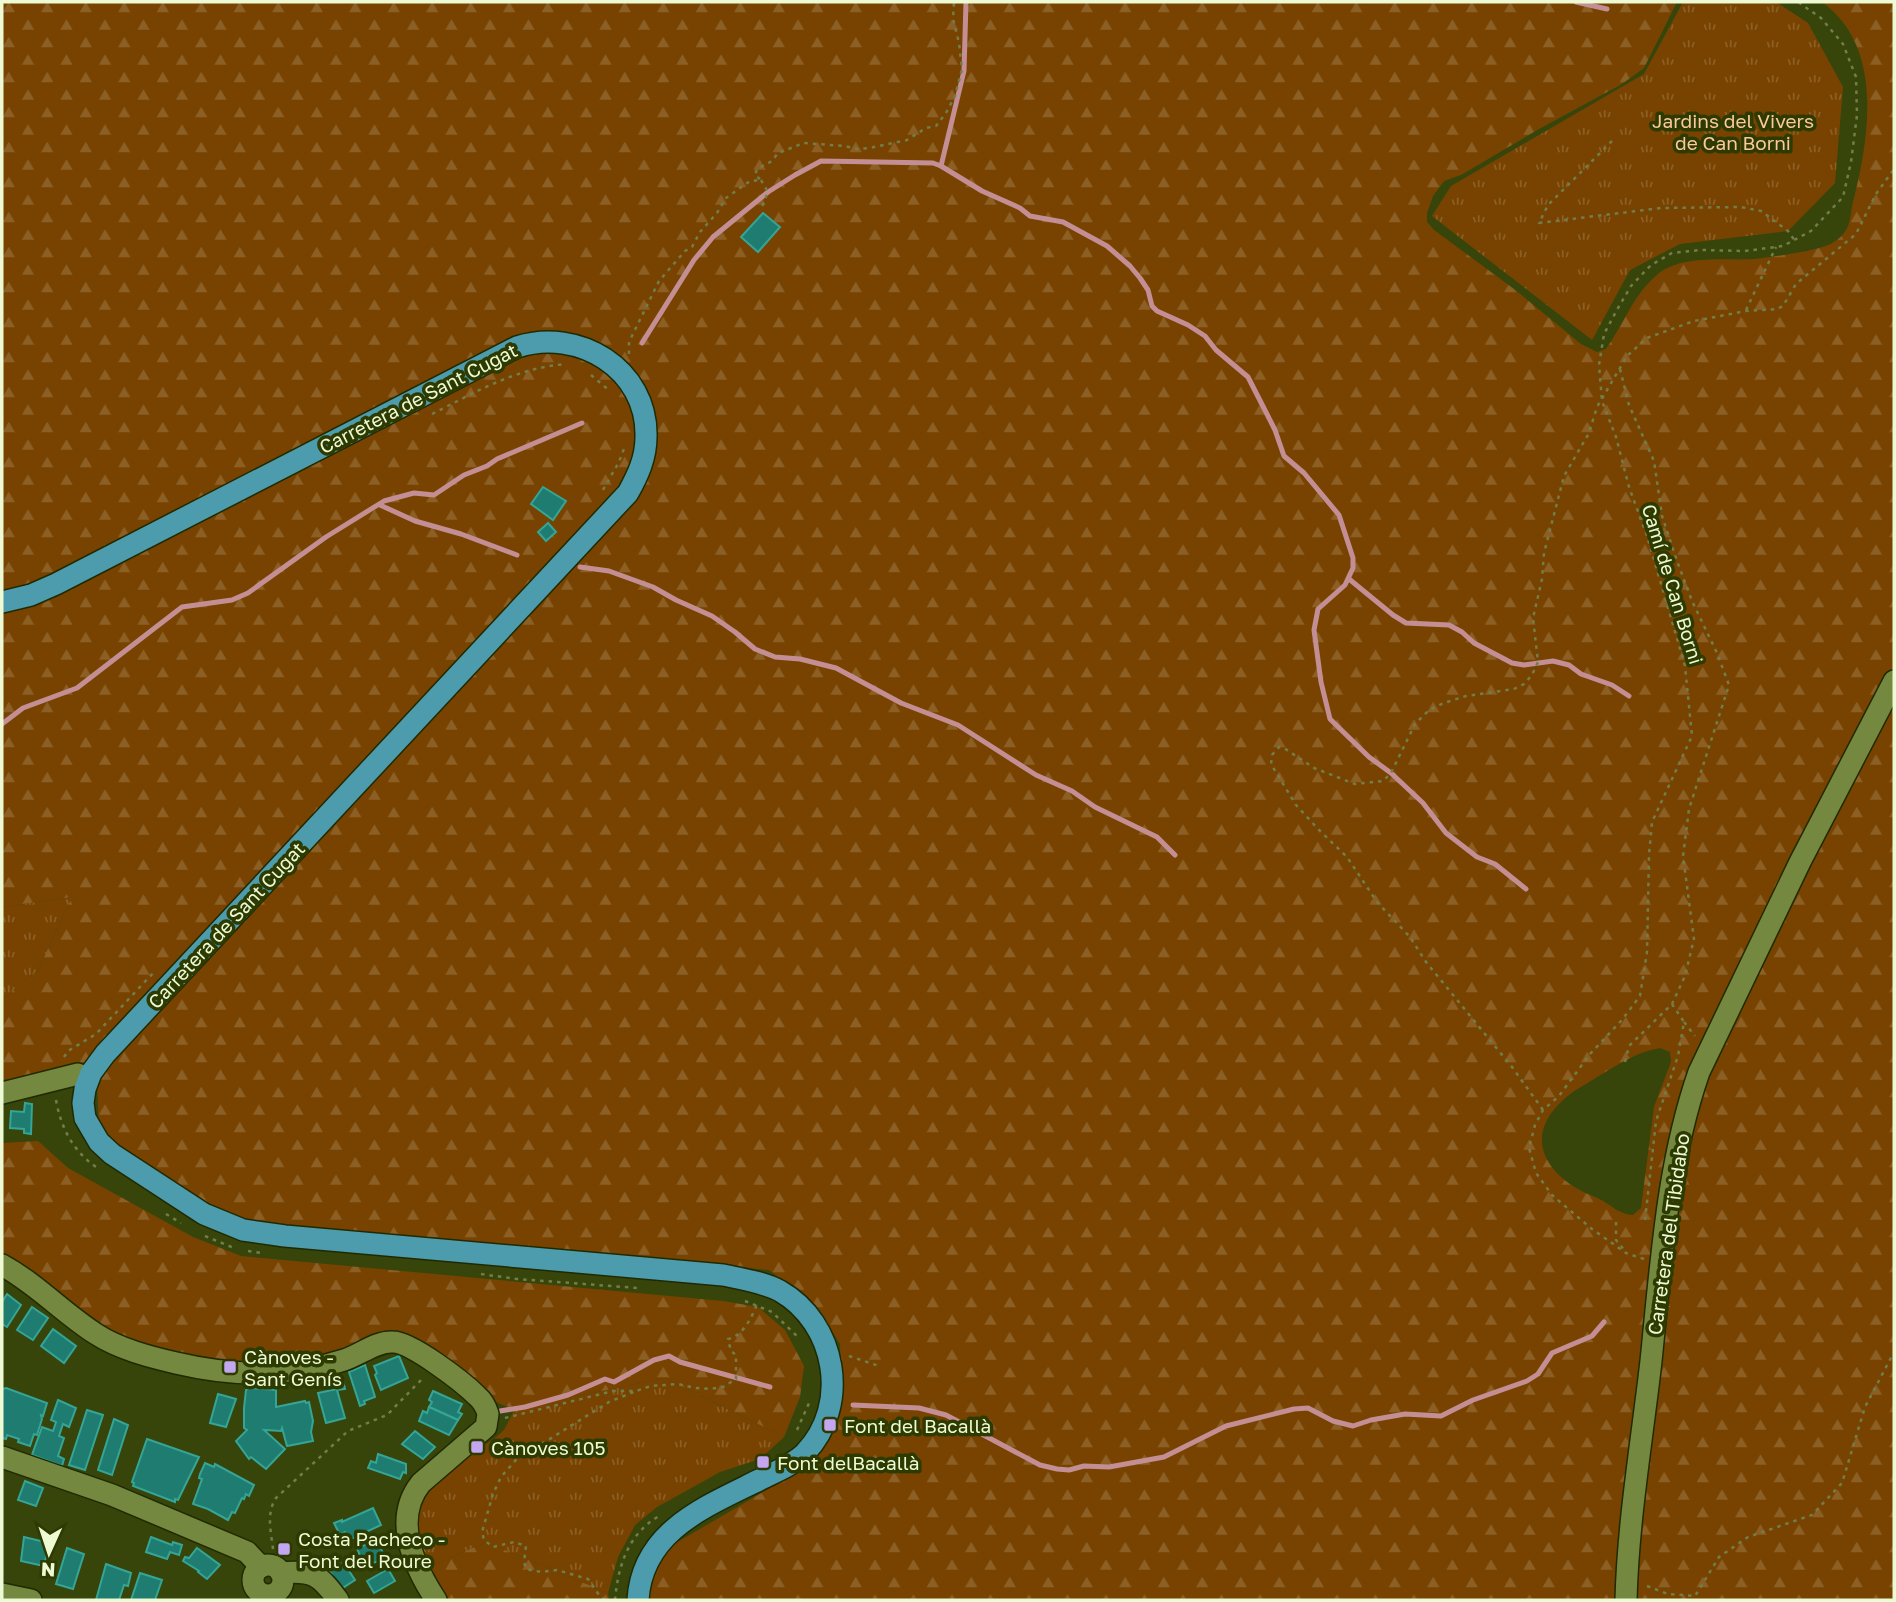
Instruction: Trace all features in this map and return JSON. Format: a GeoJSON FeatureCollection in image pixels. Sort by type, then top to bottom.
{"type":"FeatureCollection","features":[{"type":"Feature","properties":{"kind":"main road","name":"Carretera de Sant Cugat"},"geometry":{"type":"LineString","coordinates":[[2,602],[31,595],[56,584],[517,347],[547,340],[577,344],[601,356],[622,391],[641,408],[646,435],[642,462],[628,493],[105,1054],[91,1073],[85,1089],[85,1118],[99,1142],[111,1154],[204,1214],[243,1230],[723,1275],[751,1280],[779,1291],[797,1304],[817,1328],[833,1368],[831,1402],[824,1423],[805,1454],[784,1468],[688,1518],[668,1533],[654,1547],[645,1564],[638,1600]]}},
{"type":"Feature","properties":{"kind":"main road","name":"Carretera de Sant Cugat"},"geometry":{"type":"LineString","coordinates":[[2,613],[24,609],[55,597],[532,353],[551,350],[571,354],[598,367],[623,394],[634,422],[633,461],[602,506],[95,1050],[78,1074],[74,1086],[73,1113],[88,1145],[101,1158],[190,1217],[242,1240],[747,1289],[774,1300],[794,1316],[804,1326],[817,1349],[822,1379],[821,1396],[814,1419],[804,1437],[776,1463],[678,1515],[658,1530],[644,1544],[636,1560],[631,1572],[627,1600]]}},
{"type":"Feature","properties":{"kind":"street","name":"Carretera del Tibidabo"},"geometry":{"type":"LineString","coordinates":[[1629,1592],[1672,1183],[1691,1096],[1699,1072],[1800,862],[1894,681]]}},
{"type":"Feature","properties":{"kind":"street"},"geometry":{"type":"LineString","coordinates":[[2,1093],[78,1074]]}},
{"type":"Feature","properties":{"kind":"street"},"geometry":{"type":"LineString","coordinates":[[2,1265],[39,1288],[96,1334],[149,1356],[178,1364],[241,1374],[281,1373],[345,1360],[389,1342],[404,1344],[478,1396],[487,1409],[489,1421],[481,1433],[421,1483],[406,1512],[406,1532],[424,1581],[436,1600]]}},
{"type":"Feature","properties":{"kind":"street"},"geometry":{"type":"LineString","coordinates":[[2,1457],[124,1500],[247,1552],[271,1570]]}},
{"type":"Feature","properties":{"kind":"street"},"geometry":{"type":"LineString","coordinates":[[271,1597],[261,1593],[254,1585],[254,1575],[271,1570],[297,1572],[324,1580],[338,1600]]}},
{"type":"Feature","properties":{"kind":"street"},"geometry":{"type":"LineString","coordinates":[[2,1594],[31,1600]]}},
{"type":"Feature","properties":{"kind":"path"},"geometry":{"type":"LineString","coordinates":[[761,209],[768,192],[755,175],[757,169],[778,153],[804,142],[869,148],[907,140],[926,128],[936,126],[955,96],[962,69],[953,19],[954,2]]}},
{"type":"Feature","properties":{"kind":"path","name":"Camí de Can Borni"},"geometry":{"type":"LineString","coordinates":[[1645,1260],[1626,1253],[1574,1216],[1552,1195],[1536,1173],[1529,1148],[1535,1125],[1543,1110],[1559,1096],[1590,1054],[1640,996],[1647,951],[1649,855],[1653,822],[1692,736],[1685,666],[1647,536],[1602,401],[1599,365],[1605,334],[1631,286],[1651,265],[1672,253],[1701,250],[1745,251],[1776,247],[1795,241],[1811,231],[1843,197],[1857,116],[1856,77],[1843,44],[1821,18],[1798,2]]}},
{"type":"Feature","properties":{"kind":"path"},"geometry":{"type":"LineString","coordinates":[[1612,141],[1548,205],[1539,223],[1661,208],[1741,207],[1761,211],[1788,231],[1795,241]]}},
{"type":"Feature","properties":{"kind":"path"},"geometry":{"type":"LineString","coordinates":[[1543,1110],[1504,1057],[1426,962],[1410,937],[1377,902],[1348,857],[1296,805],[1271,764],[1272,755],[1279,747],[1314,768],[1355,784],[1383,781],[1391,773],[1415,724],[1429,710],[1466,696],[1514,689],[1524,684],[1538,662],[1533,618],[1550,527],[1564,476],[1571,461],[1582,448],[1597,407],[1627,356],[1647,338],[1694,321],[1783,306],[1796,284],[1856,234],[1876,194],[1894,169]]}},
{"type":"Feature","properties":{"kind":"path"},"geometry":{"type":"LineString","coordinates":[[588,373],[610,391],[622,391],[629,342],[659,281],[685,251],[692,247],[726,198],[750,181],[761,180]]}},
{"type":"Feature","properties":{"kind":"path"},"geometry":{"type":"LineString","coordinates":[[1746,311],[1776,247]]}},
{"type":"Feature","properties":{"kind":"path","name":"Carretera de Sant Cugat"},"geometry":{"type":"LineString","coordinates":[[431,414],[521,372],[538,367],[565,364],[573,366]]}},
{"type":"Feature","properties":{"kind":"path"},"geometry":{"type":"LineString","coordinates":[[1620,369],[1629,405],[1654,461],[1662,516],[1677,561],[1729,685],[1689,809],[1683,856],[1694,939],[1685,976],[1672,1004],[1629,1046],[1625,1062]]}},
{"type":"Feature","properties":{"kind":"path"},"geometry":{"type":"LineString","coordinates":[[598,496],[619,462],[626,443]]}},
{"type":"Feature","properties":{"kind":"path","name":"Carretera de Sant Cugat"},"geometry":{"type":"LineString","coordinates":[[54,1080],[56,1071],[68,1051],[96,1034],[155,971]]}},
{"type":"Feature","properties":{"kind":"path"},"geometry":{"type":"LineString","coordinates":[[1672,1004],[1700,1041]]}},
{"type":"Feature","properties":{"kind":"path"},"geometry":{"type":"LineString","coordinates":[[1645,1228],[1656,1121],[1678,1056],[1684,1022]]}},
{"type":"Feature","properties":{"kind":"path"},"geometry":{"type":"LineString","coordinates":[[54,1080],[60,1115],[73,1147],[99,1168]]}},
{"type":"Feature","properties":{"kind":"path"},"geometry":{"type":"LineString","coordinates":[[165,1213],[187,1226]]}},
{"type":"Feature","properties":{"kind":"path"},"geometry":{"type":"LineString","coordinates":[[1616,1222],[1616,1240],[1626,1253]]}},
{"type":"Feature","properties":{"kind":"path"},"geometry":{"type":"LineString","coordinates":[[197,1232],[225,1246],[272,1255]]}},
{"type":"Feature","properties":{"kind":"path"},"geometry":{"type":"LineString","coordinates":[[478,1274],[648,1288]]}},
{"type":"Feature","properties":{"kind":"path"},"geometry":{"type":"LineString","coordinates":[[737,1298],[772,1312],[789,1326],[803,1346]]}},
{"type":"Feature","properties":{"kind":"path"},"geometry":{"type":"LineString","coordinates":[[606,1600],[588,1579],[557,1570],[541,1572],[526,1569],[526,1546],[514,1542],[493,1547],[484,1540],[482,1532],[491,1498],[501,1477],[529,1448],[545,1443],[609,1402],[651,1386],[678,1384],[710,1389],[731,1383],[736,1379],[737,1364],[736,1355],[731,1350],[728,1339],[734,1338],[744,1328],[757,1304]]}},
{"type":"Feature","properties":{"kind":"path"},"geometry":{"type":"LineString","coordinates":[[1629,1592],[1695,1596],[1719,1557],[1748,1536],[1812,1515],[1842,1483],[1865,1407],[1894,1352]]}},
{"type":"Feature","properties":{"kind":"path"},"geometry":{"type":"LineString","coordinates":[[829,1353],[878,1366]]}},
{"type":"Feature","properties":{"kind":"path"},"geometry":{"type":"LineString","coordinates":[[273,1549],[270,1515],[271,1505],[276,1498],[348,1431],[387,1415],[431,1370]]}},
{"type":"Feature","properties":{"kind":"path"},"geometry":{"type":"LineString","coordinates":[[489,1421],[613,1391],[636,1391]]}},
{"type":"Feature","properties":{"kind":"path"},"geometry":{"type":"LineString","coordinates":[[795,1433],[813,1391]]}},
{"type":"Feature","properties":{"kind":"path"},"geometry":{"type":"LineString","coordinates":[[615,1600],[617,1581],[628,1547],[640,1531],[662,1514]]}},
{"type":"Feature","properties":{"kind":"green space"},"geometry":{"type":"Polygon","coordinates":[[[2,2],[1677,2],[1644,68],[1622,84],[1461,175],[1444,181],[1433,196],[1427,213],[1427,222],[1434,230],[1514,289],[1581,344],[1597,352],[1606,349],[1641,291],[1667,268],[1691,261],[1755,259],[1807,251],[1830,244],[1846,231],[1864,147],[1867,93],[1863,66],[1855,42],[1842,20],[1822,2],[1894,2],[1894,1600],[646,1600],[645,1591],[669,1547],[765,1491],[824,1446],[841,1390],[840,1344],[815,1305],[769,1270],[260,1226],[219,1212],[122,1150],[99,1126],[97,1082],[41,1076],[2,1080],[2,1000],[38,970],[72,897],[2,907],[2,2]],[[1660,1048],[1644,1052],[1579,1088],[1549,1116],[1543,1131],[1542,1145],[1554,1170],[1579,1190],[1627,1214],[1633,1215],[1641,1208],[1654,1107],[1671,1062],[1670,1052],[1660,1048]]]}},
{"type":"Feature","properties":{"kind":"green space","name":"Jardins del Vivers de Can Borni"},"geometry":{"type":"Polygon","coordinates":[[[1683,2],[1776,2],[1808,23],[1843,87],[1835,183],[1788,231],[1680,244],[1630,270],[1592,340],[1432,216],[1451,186],[1644,74],[1683,2]]]}},
{"type":"Feature","properties":{"kind":"green space"},"geometry":{"type":"Polygon","coordinates":[[[72,897],[38,970],[2,1000],[2,907],[72,897]]]}},
{"type":"Feature","properties":{"kind":"green space"},"geometry":{"type":"Polygon","coordinates":[[[38,1141],[68,1168],[193,1237],[241,1256],[723,1301],[758,1307],[785,1330],[804,1366],[800,1397],[784,1437],[665,1378],[515,1409],[474,1390],[412,1343],[259,1369],[168,1355],[99,1328],[2,1259],[2,1143],[38,1141]]]}},
{"type":"Feature","properties":{"kind":"green space"},"geometry":{"type":"Polygon","coordinates":[[[665,1378],[784,1437],[760,1459],[720,1472],[657,1507],[635,1525],[618,1557],[608,1593],[486,1542],[427,1568],[419,1549],[413,1512],[418,1501],[461,1459],[504,1430],[515,1409],[665,1378]]]}},
{"type":"Feature","properties":{"kind":"green space"},"geometry":{"type":"Polygon","coordinates":[[[486,1542],[608,1593],[609,1600],[444,1600],[427,1568],[486,1542]]]}},
{"type":"Feature","properties":{"kind":"building"},"geometry":{"type":"Polygon","coordinates":[[[763,213],[780,227],[758,252],[741,237],[763,213]]]}},
{"type":"Feature","properties":{"kind":"building"},"geometry":{"type":"Polygon","coordinates":[[[543,487],[566,501],[553,520],[531,504],[543,487]]]}},
{"type":"Feature","properties":{"kind":"building"},"geometry":{"type":"Polygon","coordinates":[[[548,523],[556,532],[546,541],[538,532],[548,523]]]}},
{"type":"Feature","properties":{"kind":"building"},"geometry":{"type":"Polygon","coordinates":[[[25,1103],[32,1104],[31,1134],[24,1133],[24,1129],[10,1128],[11,1111],[24,1112],[25,1103]]]}},
{"type":"Feature","properties":{"kind":"building"},"geometry":{"type":"Polygon","coordinates":[[[7,1294],[21,1305],[7,1327],[2,1324],[2,1302],[7,1294]]]}},
{"type":"Feature","properties":{"kind":"building"},"geometry":{"type":"Polygon","coordinates":[[[32,1307],[48,1318],[33,1340],[17,1330],[32,1307]]]}},
{"type":"Feature","properties":{"kind":"building"},"geometry":{"type":"Polygon","coordinates":[[[53,1329],[76,1346],[64,1363],[41,1346],[53,1329]]]}},
{"type":"Feature","properties":{"kind":"building"},"geometry":{"type":"Polygon","coordinates":[[[399,1356],[408,1378],[381,1390],[374,1366],[399,1356]]]}},
{"type":"Feature","properties":{"kind":"building"},"geometry":{"type":"Polygon","coordinates":[[[365,1365],[375,1397],[364,1401],[365,1404],[360,1406],[349,1372],[365,1365]]]}},
{"type":"Feature","properties":{"kind":"building"},"geometry":{"type":"Polygon","coordinates":[[[342,1377],[345,1389],[337,1390],[345,1418],[326,1423],[318,1393],[337,1389],[334,1379],[342,1377]]]}},
{"type":"Feature","properties":{"kind":"building"},"geometry":{"type":"Polygon","coordinates":[[[6,1388],[47,1403],[43,1416],[41,1415],[37,1435],[34,1434],[30,1446],[7,1435],[6,1439],[2,1438],[2,1389],[6,1388]]]}},
{"type":"Feature","properties":{"kind":"building"},"geometry":{"type":"Polygon","coordinates":[[[246,1390],[276,1390],[276,1407],[309,1402],[313,1441],[287,1446],[282,1428],[281,1431],[264,1430],[285,1449],[266,1469],[251,1457],[249,1459],[236,1441],[247,1430],[244,1428],[244,1408],[246,1390]]]}},
{"type":"Feature","properties":{"kind":"building"},"geometry":{"type":"Polygon","coordinates":[[[433,1391],[462,1404],[458,1412],[462,1414],[458,1420],[429,1407],[433,1391]]]}},
{"type":"Feature","properties":{"kind":"building"},"geometry":{"type":"Polygon","coordinates":[[[218,1394],[236,1399],[226,1427],[210,1423],[218,1394]]]}},
{"type":"Feature","properties":{"kind":"building"},"geometry":{"type":"Polygon","coordinates":[[[58,1400],[76,1408],[69,1427],[63,1424],[59,1436],[64,1438],[58,1456],[64,1459],[62,1466],[32,1455],[42,1427],[53,1431],[56,1422],[51,1420],[58,1400]]]}},
{"type":"Feature","properties":{"kind":"building"},"geometry":{"type":"Polygon","coordinates":[[[429,1407],[458,1420],[449,1435],[419,1421],[423,1411],[427,1413],[429,1407]]]}},
{"type":"Feature","properties":{"kind":"building"},"geometry":{"type":"Polygon","coordinates":[[[87,1410],[103,1415],[85,1470],[69,1465],[87,1410]]]}},
{"type":"Feature","properties":{"kind":"building"},"geometry":{"type":"Polygon","coordinates":[[[114,1419],[128,1425],[112,1475],[98,1470],[114,1419]]]}},
{"type":"Feature","properties":{"kind":"building"},"geometry":{"type":"Polygon","coordinates":[[[415,1431],[435,1447],[423,1459],[402,1444],[415,1431]]]}},
{"type":"Feature","properties":{"kind":"building"},"geometry":{"type":"Polygon","coordinates":[[[147,1439],[199,1457],[175,1502],[133,1486],[132,1482],[147,1439]]]}},
{"type":"Feature","properties":{"kind":"building"},"geometry":{"type":"Polygon","coordinates":[[[378,1454],[406,1464],[406,1473],[403,1472],[400,1479],[368,1468],[371,1461],[376,1463],[378,1454]]]}},
{"type":"Feature","properties":{"kind":"building"},"geometry":{"type":"Polygon","coordinates":[[[205,1463],[214,1467],[215,1464],[254,1485],[249,1496],[246,1494],[244,1499],[242,1498],[235,1513],[232,1512],[228,1520],[193,1504],[205,1463]]]}},
{"type":"Feature","properties":{"kind":"building"},"geometry":{"type":"Polygon","coordinates":[[[25,1481],[43,1488],[36,1506],[18,1500],[25,1481]]]}},
{"type":"Feature","properties":{"kind":"building"},"geometry":{"type":"Polygon","coordinates":[[[373,1508],[381,1525],[349,1540],[345,1532],[340,1535],[334,1523],[373,1508]]]}},
{"type":"Feature","properties":{"kind":"building"},"geometry":{"type":"Polygon","coordinates":[[[24,1537],[49,1543],[44,1566],[21,1561],[24,1537]]]}},
{"type":"Feature","properties":{"kind":"building"},"geometry":{"type":"Polygon","coordinates":[[[151,1537],[172,1545],[173,1542],[182,1545],[179,1555],[170,1552],[167,1559],[146,1552],[151,1537]]]}},
{"type":"Feature","properties":{"kind":"building"},"geometry":{"type":"Polygon","coordinates":[[[378,1540],[385,1559],[364,1566],[357,1548],[378,1540]]]}},
{"type":"Feature","properties":{"kind":"building"},"geometry":{"type":"Polygon","coordinates":[[[67,1548],[84,1554],[73,1589],[56,1584],[67,1548]]]}},
{"type":"Feature","properties":{"kind":"building"},"geometry":{"type":"Polygon","coordinates":[[[197,1548],[220,1565],[207,1579],[183,1561],[197,1548]]]}},
{"type":"Feature","properties":{"kind":"building"},"geometry":{"type":"Polygon","coordinates":[[[341,1559],[355,1580],[341,1589],[328,1568],[341,1559]]]}},
{"type":"Feature","properties":{"kind":"building"},"geometry":{"type":"Polygon","coordinates":[[[106,1564],[131,1573],[128,1586],[124,1585],[119,1600],[96,1600],[106,1564]]]}},
{"type":"Feature","properties":{"kind":"building"},"geometry":{"type":"Polygon","coordinates":[[[388,1569],[395,1581],[374,1593],[367,1581],[388,1569]]]}},
{"type":"Feature","properties":{"kind":"building"},"geometry":{"type":"Polygon","coordinates":[[[140,1573],[162,1580],[155,1600],[131,1600],[140,1573]]]}},
{"type":"Feature","properties":{"kind":"waterway"},"geometry":{"type":"LineString","coordinates":[[642,343],[694,260],[713,237],[768,192],[795,175],[821,161],[933,163],[941,166],[964,71],[966,2]]}},
{"type":"Feature","properties":{"kind":"waterway"},"geometry":{"type":"LineString","coordinates":[[1576,2],[1607,9]]}},
{"type":"Feature","properties":{"kind":"waterway"},"geometry":{"type":"LineString","coordinates":[[941,166],[1030,216],[1063,222],[1107,246],[1140,278],[1148,290],[1152,306],[1157,311],[1205,336],[1216,350],[1248,377],[1275,430],[1284,456],[1304,473],[1339,515],[1353,558],[1353,568],[1345,585],[1318,609],[1314,630],[1321,682],[1330,719],[1423,803],[1446,833],[1477,857],[1495,864],[1526,889]]}},
{"type":"Feature","properties":{"kind":"waterway"},"geometry":{"type":"LineString","coordinates":[[2,724],[23,708],[77,688],[182,607],[232,600],[248,593],[326,537],[384,501],[414,493],[434,495],[464,475],[582,423]]}},
{"type":"Feature","properties":{"kind":"waterway"},"geometry":{"type":"LineString","coordinates":[[380,505],[415,521],[461,534],[517,555]]}},
{"type":"Feature","properties":{"kind":"waterway"},"geometry":{"type":"LineString","coordinates":[[580,567],[609,571],[653,587],[712,616],[755,649],[775,657],[800,659],[836,668],[901,703],[958,725],[1036,775],[1072,791],[1095,807],[1157,837],[1175,855]]}},
{"type":"Feature","properties":{"kind":"waterway"},"geometry":{"type":"LineString","coordinates":[[1349,579],[1406,623],[1449,625],[1474,643],[1512,663],[1524,665],[1553,661],[1569,665],[1581,674],[1612,685],[1629,696]]}},
{"type":"Feature","properties":{"kind":"waterway"},"geometry":{"type":"LineString","coordinates":[[853,1405],[919,1408],[946,1415],[1040,1465],[1069,1470],[1084,1466],[1109,1467],[1164,1457],[1226,1426],[1294,1409],[1308,1408],[1333,1421],[1353,1426],[1405,1414],[1441,1416],[1473,1400],[1527,1381],[1538,1374],[1552,1353],[1592,1336],[1604,1322]]}},
{"type":"Feature","properties":{"kind":"waterway"},"geometry":{"type":"LineString","coordinates":[[500,1411],[568,1395],[605,1379],[614,1382],[654,1360],[669,1356],[680,1362],[770,1387]]}},
{"type":"Feature","properties":{"kind":"place","name":"Cànoves - Sant Genís"},"geometry":{"type":"Point","coordinates":[230,1367]}},
{"type":"Feature","properties":{"kind":"place","name":"Font del Bacallà"},"geometry":{"type":"Point","coordinates":[830,1425]}},
{"type":"Feature","properties":{"kind":"place","name":"Cànoves 105"},"geometry":{"type":"Point","coordinates":[477,1447]}},
{"type":"Feature","properties":{"kind":"place","name":"Font delBacallà"},"geometry":{"type":"Point","coordinates":[763,1462]}},
{"type":"Feature","properties":{"kind":"place","name":"Costa Pacheco - Font del Roure"},"geometry":{"type":"Point","coordinates":[284,1549]}}]}
